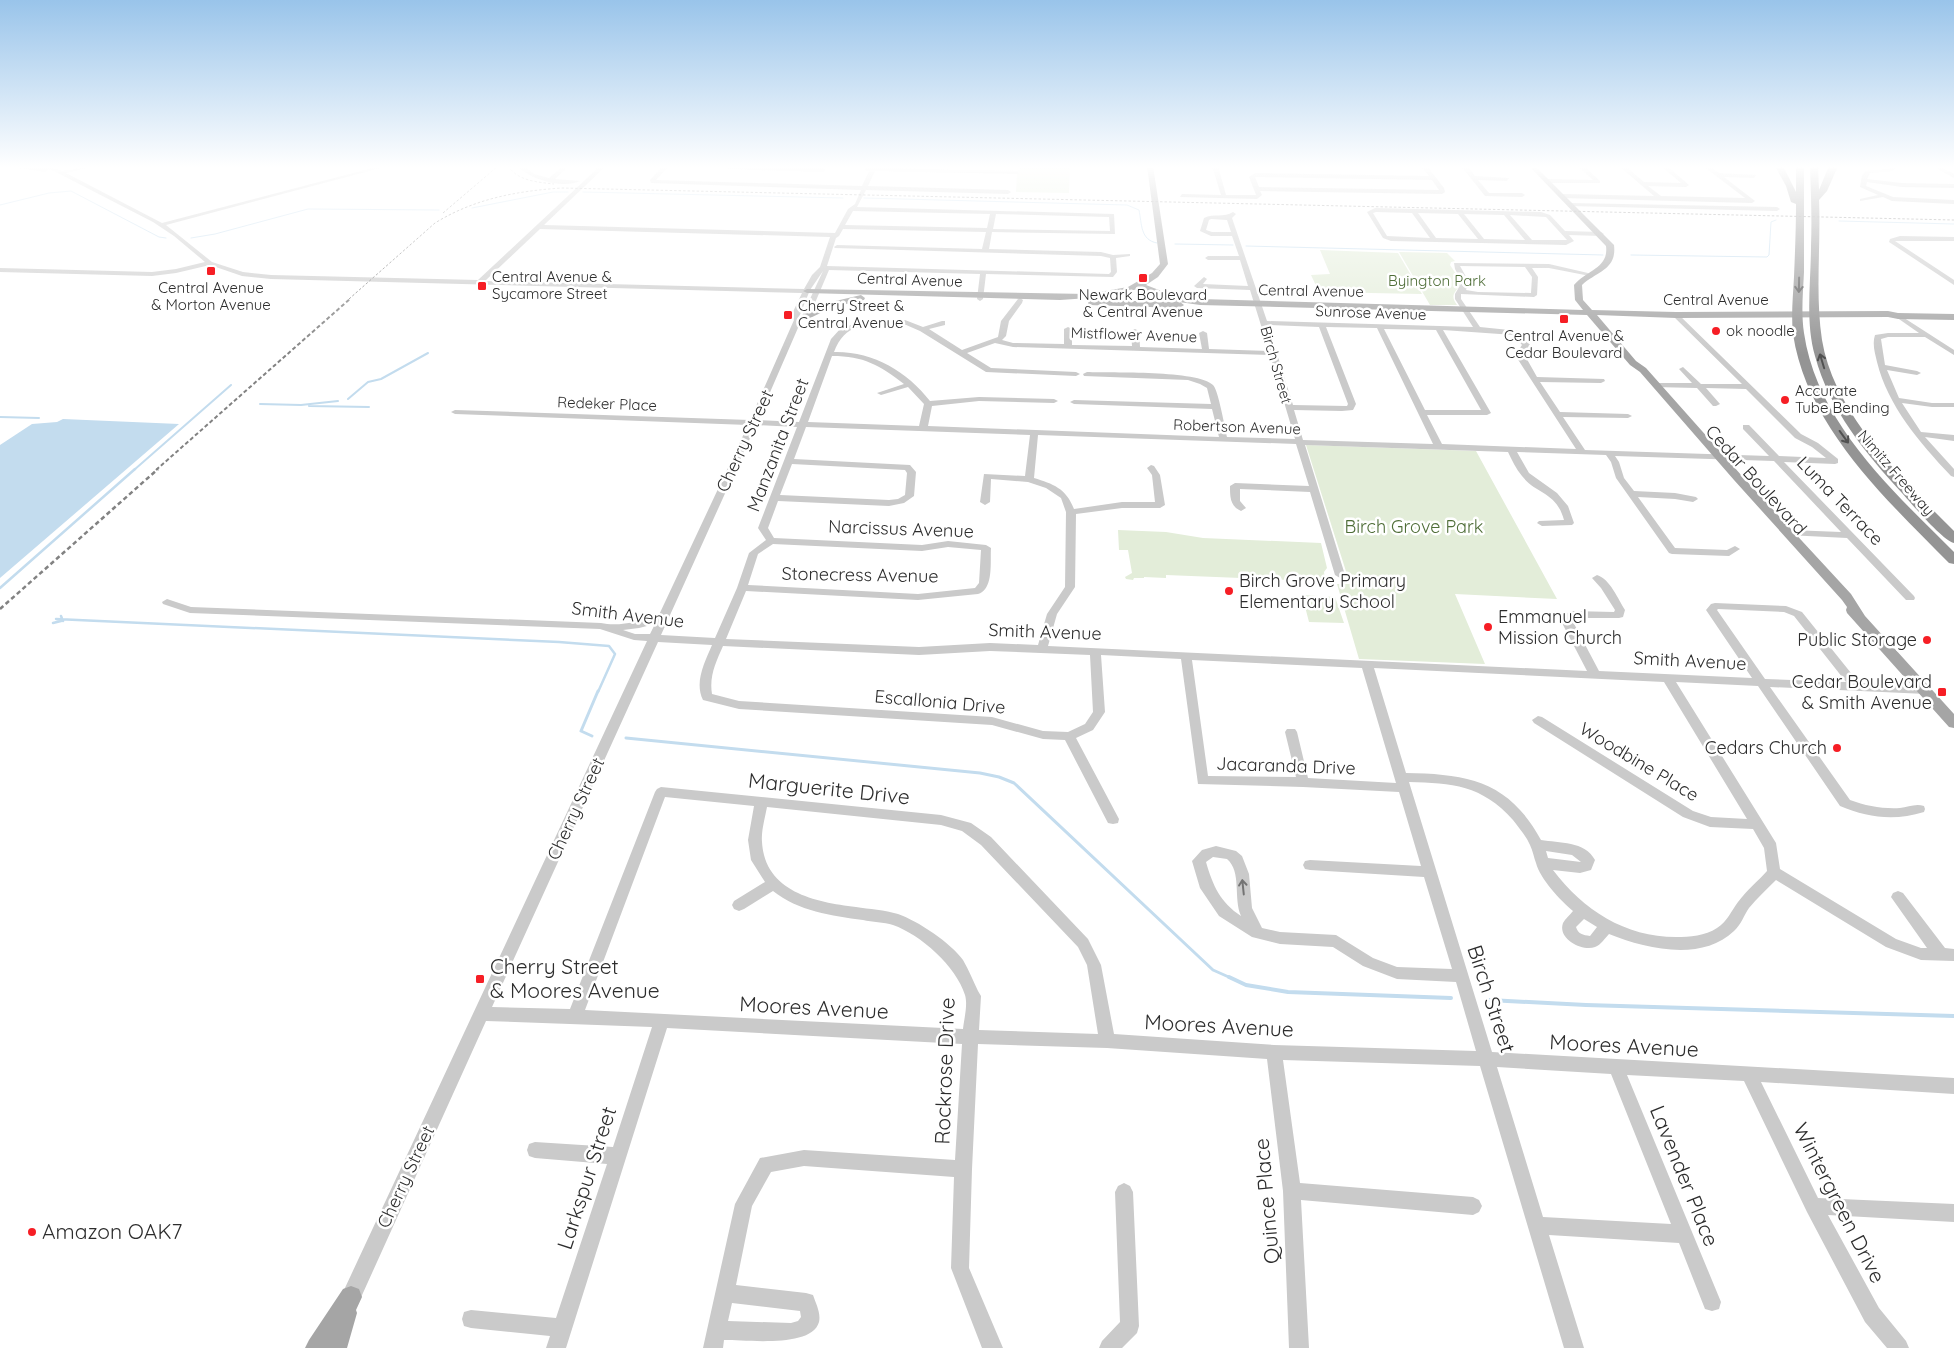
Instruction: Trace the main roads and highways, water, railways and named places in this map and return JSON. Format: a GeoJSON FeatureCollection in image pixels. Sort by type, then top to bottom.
{"type":"FeatureCollection","features":[{"type":"Feature","properties":{"kind":"highway","name":"Nimitz Freeway"},"geometry":{"type":"LineString","coordinates":[[1800,229],[1798,334],[1809,374],[1819,396],[1838,428],[1878,479],[1954,560]]}},
{"type":"Feature","properties":{"kind":"highway","name":"Nimitz Freeway"},"geometry":{"type":"LineString","coordinates":[[1817,229],[1815,322],[1820,357],[1827,377],[1854,424],[1874,452],[1897,480],[1954,539]]}},
{"type":"Feature","properties":{"kind":"main road"},"geometry":{"type":"LineString","coordinates":[[1141,288],[1158,274],[1164,264],[1161,229]]}},
{"type":"Feature","properties":{"kind":"main road"},"geometry":{"type":"LineString","coordinates":[[1166,229],[1171,246]]}},
{"type":"Feature","properties":{"kind":"main road","name":"Cedar Boulevard"},"geometry":{"type":"LineString","coordinates":[[1596,229],[1610,245],[1612,256],[1608,264],[1588,275],[1578,285],[1579,300],[1633,363],[1643,370],[1657,385],[1715,457],[1836,596],[1859,615]]}},
{"type":"Feature","properties":{"kind":"main road"},"geometry":{"type":"LineString","coordinates":[[1057,301],[1102,299],[1141,288],[1168,273],[1173,261]]}},
{"type":"Feature","properties":{"kind":"main road","name":"Central Avenue"},"geometry":{"type":"LineString","coordinates":[[1141,288],[1173,302],[1201,305],[1258,305]]}},
{"type":"Feature","properties":{"kind":"main road","name":"Central Avenue"},"geometry":{"type":"LineString","coordinates":[[981,297],[871,297],[809,293],[981,297],[1020,298],[1085,297],[1141,288],[1175,299],[1258,305],[1678,317],[1954,317]]}},
{"type":"Feature","properties":{"kind":"main road"},"geometry":{"type":"LineString","coordinates":[[802,318],[836,303],[871,297]]}},
{"type":"Feature","properties":{"kind":"main road","name":"Central Avenue"},"geometry":{"type":"LineString","coordinates":[[1020,298],[1057,301]]}},
{"type":"Feature","properties":{"kind":"main road"},"geometry":{"type":"LineString","coordinates":[[1057,301],[1201,305]]}},
{"type":"Feature","properties":{"kind":"main road","name":"Cedar Boulevard"},"geometry":{"type":"LineString","coordinates":[[1633,363],[1634,370],[1715,457],[1790,533],[1954,723]]}},
{"type":"Feature","properties":{"kind":"main road","name":"Cherry Street"},"geometry":{"type":"LineString","coordinates":[[317,1348],[351,1297],[335,1348]]}},
{"type":"Feature","properties":{"kind":"water"},"geometry":{"type":"Polygon","coordinates":[[[63,419],[179,424],[0,578],[0,445],[32,424],[57,422],[63,419]]]}},
{"type":"Feature","properties":{"kind":"waterway"},"geometry":{"type":"LineString","coordinates":[[144,229],[159,237],[166,238]]}},
{"type":"Feature","properties":{"kind":"waterway"},"geometry":{"type":"LineString","coordinates":[[191,238],[234,229]]}},
{"type":"Feature","properties":{"kind":"waterway"},"geometry":{"type":"LineString","coordinates":[[1143,229],[1147,239],[1157,243]]}},
{"type":"Feature","properties":{"kind":"waterway"},"geometry":{"type":"LineString","coordinates":[[1631,255],[1767,257],[1769,255],[1771,229]]}},
{"type":"Feature","properties":{"kind":"waterway"},"geometry":{"type":"LineString","coordinates":[[1175,244],[1233,245]]}},
{"type":"Feature","properties":{"kind":"waterway"},"geometry":{"type":"LineString","coordinates":[[1246,246],[1603,255]]}},
{"type":"Feature","properties":{"kind":"waterway"},"geometry":{"type":"LineString","coordinates":[[348,399],[368,382],[381,379],[428,353]]}},
{"type":"Feature","properties":{"kind":"waterway"},"geometry":{"type":"LineString","coordinates":[[134,470],[231,385]]}},
{"type":"Feature","properties":{"kind":"waterway"},"geometry":{"type":"LineString","coordinates":[[260,404],[301,405],[338,401]]}},
{"type":"Feature","properties":{"kind":"waterway"},"geometry":{"type":"LineString","coordinates":[[309,406],[369,407]]}},
{"type":"Feature","properties":{"kind":"waterway"},"geometry":{"type":"LineString","coordinates":[[0,417],[39,418]]}},
{"type":"Feature","properties":{"kind":"waterway"},"geometry":{"type":"LineString","coordinates":[[0,588],[135,469]]}},
{"type":"Feature","properties":{"kind":"waterway"},"geometry":{"type":"LineString","coordinates":[[56,619],[62,619]]}},
{"type":"Feature","properties":{"kind":"waterway"},"geometry":{"type":"LineString","coordinates":[[62,619],[559,642],[609,646],[615,654],[598,692]]}},
{"type":"Feature","properties":{"kind":"waterway"},"geometry":{"type":"LineString","coordinates":[[53,623],[61,621]]}},
{"type":"Feature","properties":{"kind":"waterway"},"geometry":{"type":"LineString","coordinates":[[592,736],[581,731],[598,691]]}},
{"type":"Feature","properties":{"kind":"waterway"},"geometry":{"type":"LineString","coordinates":[[626,738],[980,773],[999,777],[1014,783],[1213,970],[1231,978]]}},
{"type":"Feature","properties":{"kind":"waterway"},"geometry":{"type":"LineString","coordinates":[[1229,977],[1246,985],[1288,992],[1451,998]]}},
{"type":"Feature","properties":{"kind":"waterway"},"geometry":{"type":"LineString","coordinates":[[1489,1000],[1586,1005],[1954,1016]]}},
{"type":"Feature","properties":{"kind":"railway"},"geometry":{"type":"LineString","coordinates":[[349,299],[428,229]]}},
{"type":"Feature","properties":{"kind":"railway"},"geometry":{"type":"LineString","coordinates":[[156,470],[351,298]]}},
{"type":"Feature","properties":{"kind":"railway"},"geometry":{"type":"LineString","coordinates":[[0,609],[158,469]]}},
{"type":"Feature","properties":{"kind":"place","name":"Central Avenue & Morton Avenue"},"geometry":{"type":"Point","coordinates":[211,271]}},
{"type":"Feature","properties":{"kind":"place","name":"Newark Boulevard & Central Avenue"},"geometry":{"type":"Point","coordinates":[1143,278]}},
{"type":"Feature","properties":{"kind":"place","name":"Central Avenue & Sycamore Street"},"geometry":{"type":"Point","coordinates":[482,286]}},
{"type":"Feature","properties":{"kind":"place","name":"Cherry Street & Central Avenue"},"geometry":{"type":"Point","coordinates":[788,315]}},
{"type":"Feature","properties":{"kind":"place","name":"Central Avenue & Cedar Boulevard"},"geometry":{"type":"Point","coordinates":[1564,319]}},
{"type":"Feature","properties":{"kind":"place","name":"ok noodle"},"geometry":{"type":"Point","coordinates":[1716,331]}},
{"type":"Feature","properties":{"kind":"place","name":"Accurate Tube Bending"},"geometry":{"type":"Point","coordinates":[1785,400]}},
{"type":"Feature","properties":{"kind":"place","name":"Birch Grove Primary Elementary School"},"geometry":{"type":"Point","coordinates":[1229,591]}},
{"type":"Feature","properties":{"kind":"place","name":"Emmanuel Mission Church"},"geometry":{"type":"Point","coordinates":[1488,627]}},
{"type":"Feature","properties":{"kind":"place","name":"Public Storage"},"geometry":{"type":"Point","coordinates":[1927,640]}},
{"type":"Feature","properties":{"kind":"place","name":"Cedar Boulevard & Smith Avenue"},"geometry":{"type":"Point","coordinates":[1942,692]}},
{"type":"Feature","properties":{"kind":"place","name":"Cedars Church"},"geometry":{"type":"Point","coordinates":[1837,748]}},
{"type":"Feature","properties":{"kind":"place","name":"Cherry Street & Moores Avenue"},"geometry":{"type":"Point","coordinates":[480,979]}},
{"type":"Feature","properties":{"kind":"place","name":"Amazon OAK7"},"geometry":{"type":"Point","coordinates":[32,1232]}},
{"type":"Feature","properties":{"kind":"park label","name":"Byington Park"},"geometry":{"type":"Point","coordinates":[1437,281]}},
{"type":"Feature","properties":{"kind":"park label","name":"Birch Grove Park"},"geometry":{"type":"Point","coordinates":[1414,527]}}]}
